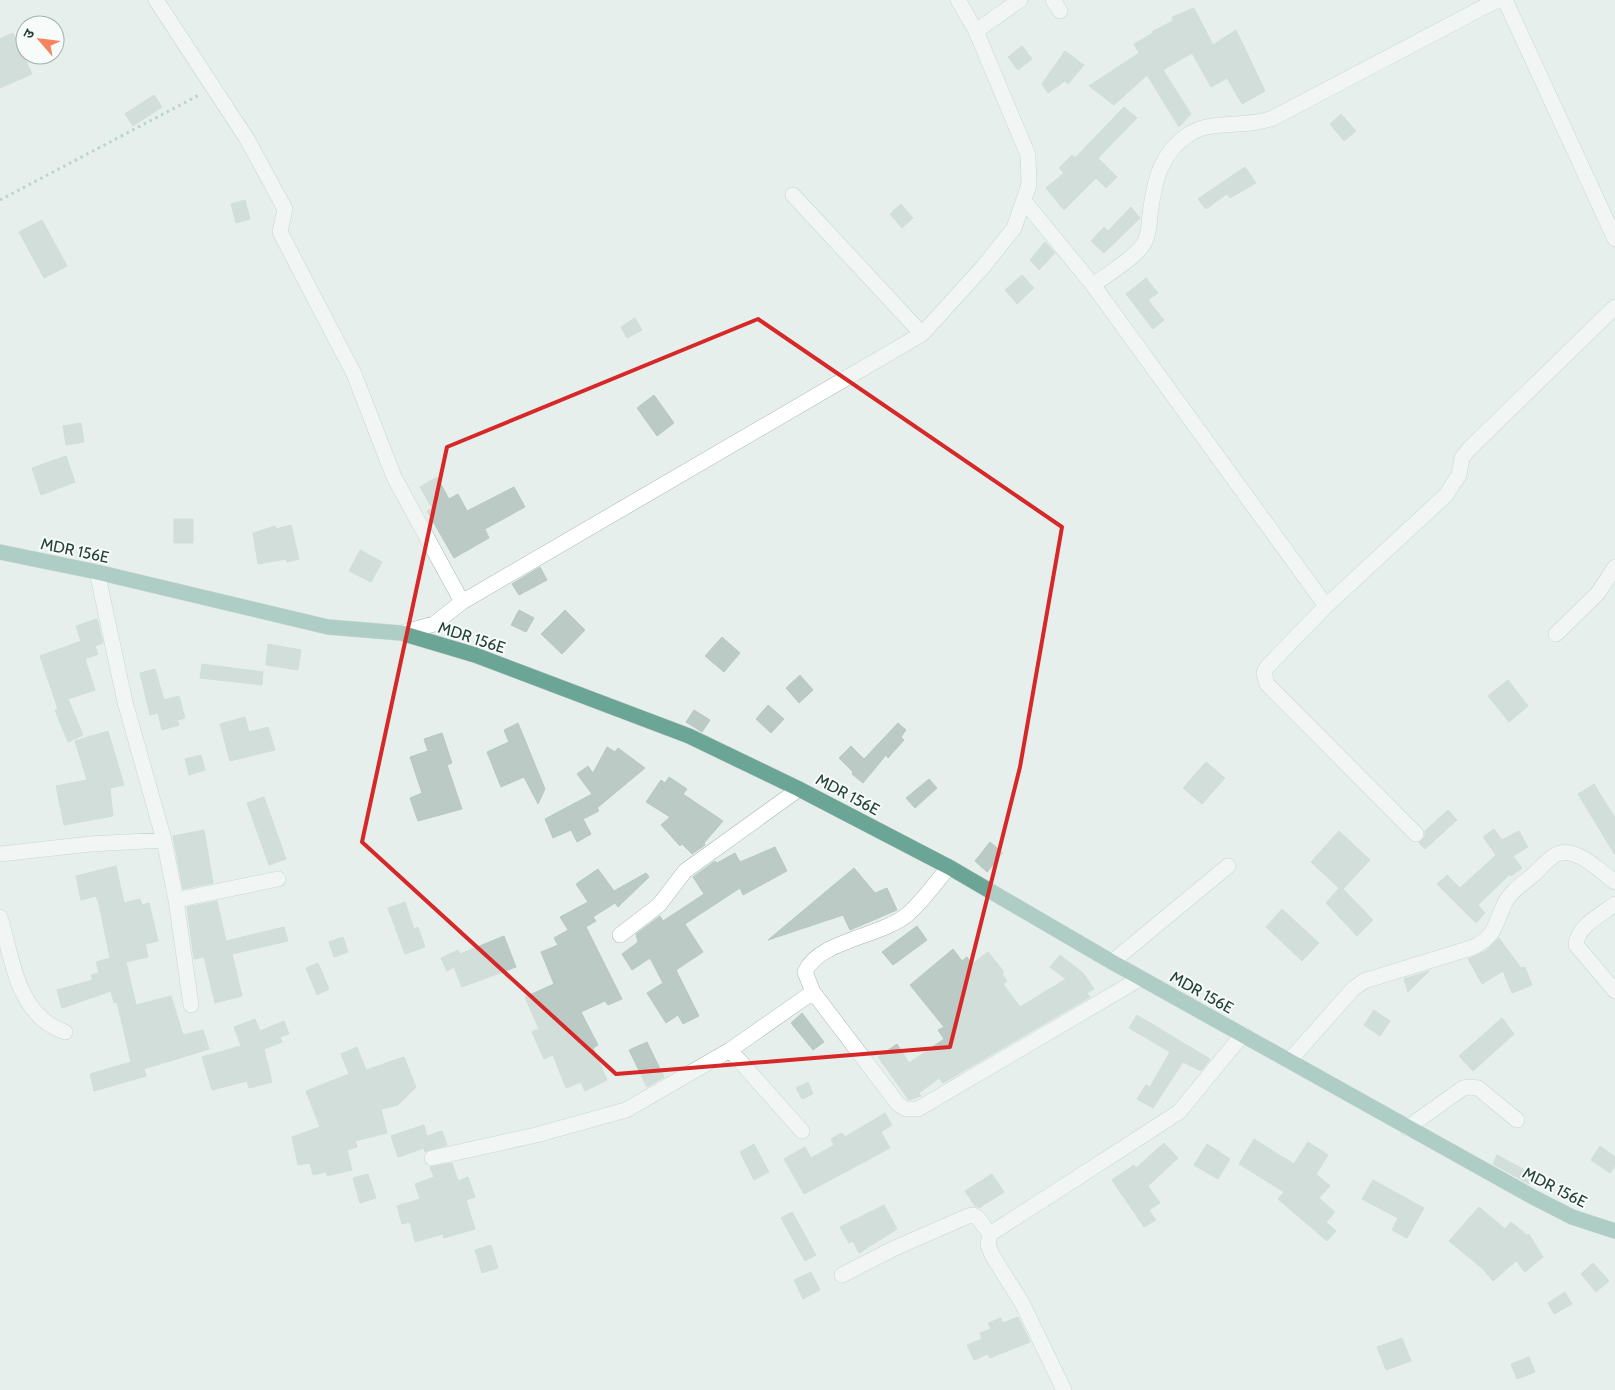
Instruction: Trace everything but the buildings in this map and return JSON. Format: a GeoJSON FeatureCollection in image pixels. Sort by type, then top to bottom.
{"type":"FeatureCollection","features":[{"type":"Feature","properties":{"kind":"main road","name":"MDR 156E"},"geometry":{"type":"LineString","coordinates":[[0,552],[97,572],[328,627],[401,633],[475,655],[573,690],[689,736],[799,789],[949,867],[1112,962],[1290,1060],[1407,1128],[1572,1217],[1611,1227]]}},
{"type":"Feature","properties":{"kind":"street"},"geometry":{"type":"LineString","coordinates":[[156,0],[247,139],[285,209],[280,232],[354,374],[394,477],[462,602]]}},
{"type":"Feature","properties":{"kind":"street"},"geometry":{"type":"LineString","coordinates":[[401,633],[434,624],[462,602],[922,334],[983,267],[1014,228],[1030,185],[1028,155],[976,31],[958,0]]}},
{"type":"Feature","properties":{"kind":"street"},"geometry":{"type":"LineString","coordinates":[[976,31],[1020,0]]}},
{"type":"Feature","properties":{"kind":"street"},"geometry":{"type":"LineString","coordinates":[[1093,285],[1141,248],[1148,231],[1158,171],[1164,158],[1191,132],[1204,128],[1260,123],[1273,118],[1497,0]]}},
{"type":"Feature","properties":{"kind":"street"},"geometry":{"type":"LineString","coordinates":[[1504,0],[1615,239]]}},
{"type":"Feature","properties":{"kind":"street"},"geometry":{"type":"LineString","coordinates":[[793,195],[922,334]]}},
{"type":"Feature","properties":{"kind":"street"},"geometry":{"type":"LineString","coordinates":[[1024,201],[1093,285],[1326,606]]}},
{"type":"Feature","properties":{"kind":"street"},"geometry":{"type":"LineString","coordinates":[[1416,834],[1263,678],[1267,667],[1326,606],[1446,494],[1459,475],[1462,458],[1469,449],[1615,307]]}},
{"type":"Feature","properties":{"kind":"street"},"geometry":{"type":"LineString","coordinates":[[1556,634],[1598,593],[1615,567]]}},
{"type":"Feature","properties":{"kind":"street"},"geometry":{"type":"LineString","coordinates":[[97,572],[125,702],[164,840],[176,900],[191,1005]]}},
{"type":"Feature","properties":{"kind":"street"},"geometry":{"type":"LineString","coordinates":[[620,935],[659,905],[684,871],[799,789]]}},
{"type":"Feature","properties":{"kind":"street"},"geometry":{"type":"LineString","coordinates":[[0,854],[90,844],[164,840]]}},
{"type":"Feature","properties":{"kind":"street"},"geometry":{"type":"LineString","coordinates":[[1290,1060],[1353,989],[1364,981],[1474,947],[1487,940],[1497,925],[1504,905],[1511,894],[1556,855],[1567,852],[1575,855],[1615,882]]}},
{"type":"Feature","properties":{"kind":"street"},"geometry":{"type":"LineString","coordinates":[[1112,962],[1228,866]]}},
{"type":"Feature","properties":{"kind":"street"},"geometry":{"type":"LineString","coordinates":[[949,867],[907,914],[889,926],[819,955],[808,963],[804,972],[813,992],[898,1104],[906,1109],[918,1109],[1141,978]]}},
{"type":"Feature","properties":{"kind":"street"},"geometry":{"type":"LineString","coordinates":[[176,900],[278,879]]}},
{"type":"Feature","properties":{"kind":"street"},"geometry":{"type":"LineString","coordinates":[[1615,904],[1582,930],[1576,938],[1576,945],[1615,991]]}},
{"type":"Feature","properties":{"kind":"street"},"geometry":{"type":"LineString","coordinates":[[0,917],[24,997],[43,1022],[65,1032]]}},
{"type":"Feature","properties":{"kind":"street"},"geometry":{"type":"LineString","coordinates":[[432,1158],[536,1135],[626,1110],[730,1050],[813,992]]}},
{"type":"Feature","properties":{"kind":"street"},"geometry":{"type":"LineString","coordinates":[[1064,1390],[1022,1303],[992,1256],[988,1245],[990,1234],[1179,1112],[1243,1034]]}},
{"type":"Feature","properties":{"kind":"street"},"geometry":{"type":"LineString","coordinates":[[730,1050],[802,1131]]}},
{"type":"Feature","properties":{"kind":"street"},"geometry":{"type":"LineString","coordinates":[[1407,1128],[1463,1088],[1470,1086],[1478,1088],[1517,1120]]}},
{"type":"Feature","properties":{"kind":"street"},"geometry":{"type":"LineString","coordinates":[[842,1275],[895,1248],[973,1215],[978,1218],[990,1234]]}},
{"type":"Feature","properties":{"kind":"path"},"geometry":{"type":"LineString","coordinates":[[0,200],[213,87]]}},
{"type":"Feature","properties":{"kind":"highlighted area"},"geometry":{"type":"Polygon","coordinates":[[[758,319],[1062,527],[1020,767],[950,1047],[616,1074],[362,842],[447,447],[758,319]]]}}]}
